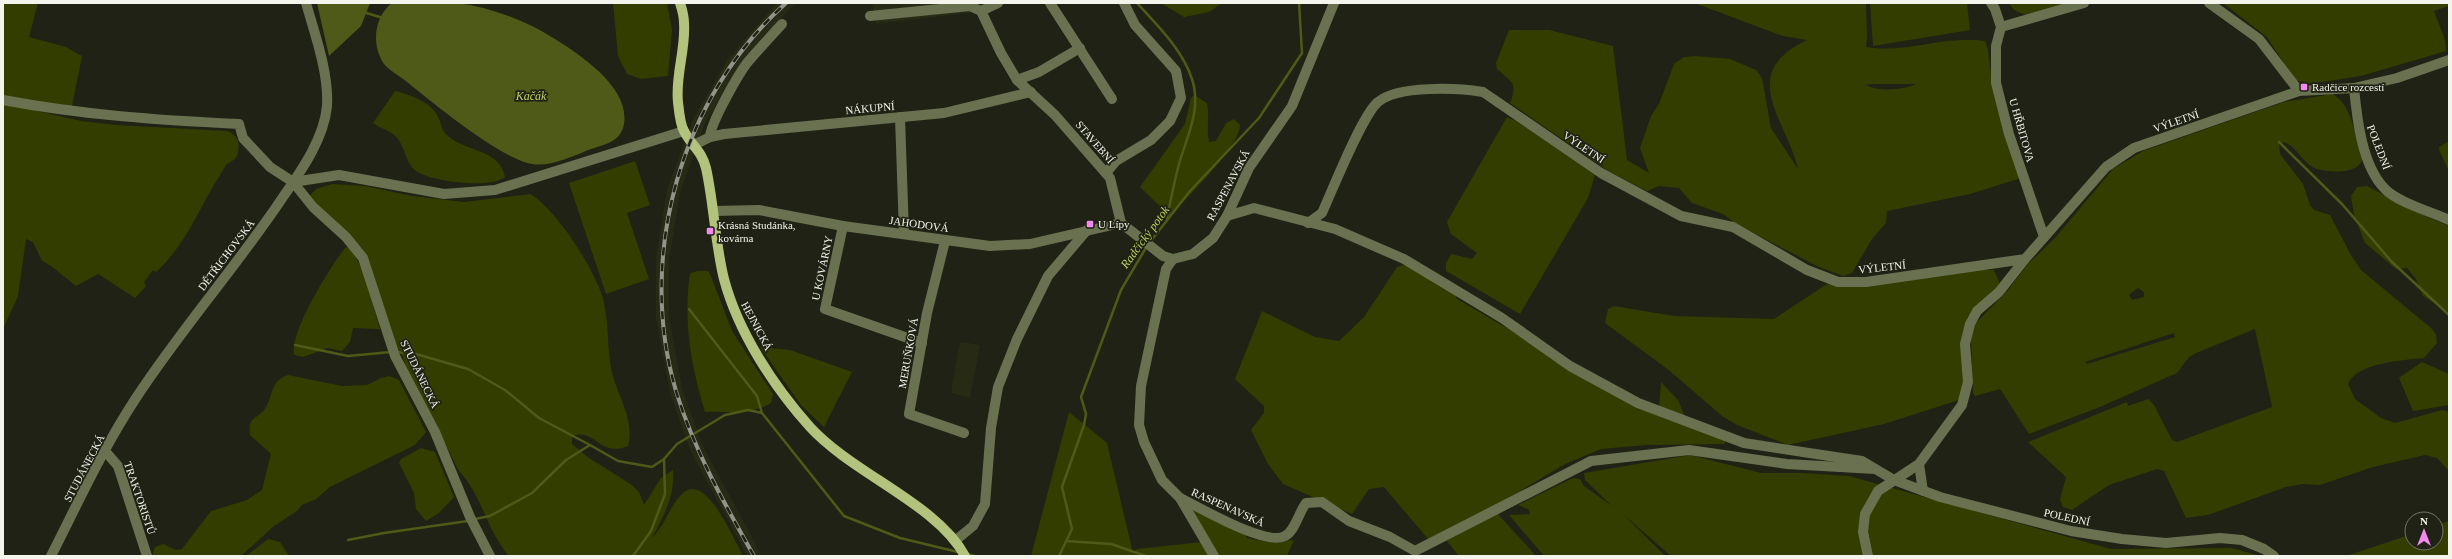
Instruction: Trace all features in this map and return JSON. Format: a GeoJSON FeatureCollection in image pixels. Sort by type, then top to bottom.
{"type":"FeatureCollection","features":[{"type":"Feature","properties":{"kind":"main road","name":"HEJNICKÁ"},"geometry":{"type":"LineString","coordinates":[[680,3],[684,23],[677,100],[684,131],[696,144],[706,167],[724,278],[736,317],[783,392],[824,442],[926,513],[956,540],[965,556]]}},
{"type":"Feature","properties":{"kind":"street","name":"DĚTŘICHOVSKÁ"},"geometry":{"type":"LineString","coordinates":[[181,333],[258,235],[291,186],[318,139],[327,107],[326,86],[306,3]]}},
{"type":"Feature","properties":{"kind":"street"},"geometry":{"type":"LineString","coordinates":[[870,16],[970,6],[981,11],[997,3]]}},
{"type":"Feature","properties":{"kind":"street"},"geometry":{"type":"LineString","coordinates":[[1050,3],[1112,98]]}},
{"type":"Feature","properties":{"kind":"street"},"geometry":{"type":"LineString","coordinates":[[1106,173],[1116,161],[1151,140],[1170,121],[1181,98],[1176,72],[1135,25],[1124,3]]}},
{"type":"Feature","properties":{"kind":"street","name":"RASPENAVSKÁ"},"geometry":{"type":"LineString","coordinates":[[1214,556],[1180,498],[1162,480],[1144,442],[1139,425],[1141,386],[1166,270],[1173,259],[1193,254],[1213,238],[1227,216],[1249,168],[1292,106],[1334,3]]}},
{"type":"Feature","properties":{"kind":"street","name":"U HŘBITOVA"},"geometry":{"type":"LineString","coordinates":[[1991,3],[1995,9],[2001,27],[1995,59],[1996,83],[2009,134],[2044,237]]}},
{"type":"Feature","properties":{"kind":"street"},"geometry":{"type":"LineString","coordinates":[[2001,27],[2084,3]]}},
{"type":"Feature","properties":{"kind":"street"},"geometry":{"type":"LineString","coordinates":[[2209,3],[2259,39],[2299,91]]}},
{"type":"Feature","properties":{"kind":"street","name":"STAVEBNÍ"},"geometry":{"type":"LineString","coordinates":[[981,11],[1001,53],[1017,80],[1055,115],[1110,178],[1121,223]]}},
{"type":"Feature","properties":{"kind":"street"},"geometry":{"type":"LineString","coordinates":[[710,138],[710,132],[718,115],[746,64],[782,24]]}},
{"type":"Feature","properties":{"kind":"street"},"geometry":{"type":"LineString","coordinates":[[1017,80],[1039,72],[1080,48]]}},
{"type":"Feature","properties":{"kind":"street","name":"VÝLETNÍ"},"geometry":{"type":"LineString","coordinates":[[1308,223],[1322,214],[1364,122],[1378,102],[1398,93],[1460,88],[1482,92],[1601,173],[1681,216],[1733,227],[1807,270],[1838,282],[1866,282],[2025,259],[2106,167],[2134,148],[2299,91],[2354,88],[2397,78],[2449,60]]}},
{"type":"Feature","properties":{"kind":"street","name":"POLEDNÍ"},"geometry":{"type":"LineString","coordinates":[[2354,88],[2357,125],[2371,168],[2385,190],[2449,220]]}},
{"type":"Feature","properties":{"kind":"street","name":"NÁKUPNÍ"},"geometry":{"type":"LineString","coordinates":[[696,144],[724,134],[944,113],[1031,92]]}},
{"type":"Feature","properties":{"kind":"street","name":"STUDÁNECKÁ"},"geometry":{"type":"LineString","coordinates":[[3,100],[67,112],[140,119],[238,124],[243,138],[270,167],[346,238],[363,258],[395,356],[435,432],[470,517],[490,556]]}},
{"type":"Feature","properties":{"kind":"street"},"geometry":{"type":"LineString","coordinates":[[900,117],[904,234]]}},
{"type":"Feature","properties":{"kind":"street"},"geometry":{"type":"LineString","coordinates":[[291,186],[339,175],[444,194],[495,190],[684,131]]}},
{"type":"Feature","properties":{"kind":"street","name":"POLEDNÍ"},"geometry":{"type":"LineString","coordinates":[[1227,216],[1254,208],[1335,229],[1404,259],[1502,318],[1570,366],[1638,403],[1744,443],[1862,461],[1894,480],[1940,497],[2071,531],[2122,539],[2166,543],[2220,538],[2242,540],[2264,549],[2274,556]]}},
{"type":"Feature","properties":{"kind":"street","name":"JAHODOVÁ"},"geometry":{"type":"LineString","coordinates":[[713,211],[759,210],[843,226],[990,246],[1030,244],[1121,223]]}},
{"type":"Feature","properties":{"kind":"street"},"geometry":{"type":"LineString","coordinates":[[1121,223],[1163,256],[1173,259]]}},
{"type":"Feature","properties":{"kind":"street","name":"U KOVÁRNY"},"geometry":{"type":"LineString","coordinates":[[843,226],[825,309],[922,343]]}},
{"type":"Feature","properties":{"kind":"street"},"geometry":{"type":"LineString","coordinates":[[956,540],[973,526],[985,504],[991,428],[998,387],[1017,339],[1048,276],[1087,230]]}},
{"type":"Feature","properties":{"kind":"street","name":"MERUŇKOVÁ"},"geometry":{"type":"LineString","coordinates":[[944,240],[922,343],[909,414],[964,433]]}},
{"type":"Feature","properties":{"kind":"street"},"geometry":{"type":"LineString","coordinates":[[1868,556],[1863,532],[1865,514],[1878,491],[1919,464],[1962,405],[1968,382],[1965,344],[1970,324],[1977,311],[1999,292],[2025,259]]}},
{"type":"Feature","properties":{"kind":"street","name":"STUDÁNECKÁ"},"geometry":{"type":"LineString","coordinates":[[51,556],[105,451],[135,399],[181,333]]}},
{"type":"Feature","properties":{"kind":"street","name":"RASPENAVSKÁ"},"geometry":{"type":"LineString","coordinates":[[1180,498],[1256,534],[1275,538],[1284,537],[1290,531],[1299,512],[1306,503],[1322,502],[1349,521],[1390,537],[1415,551],[1591,461],[1689,450],[1787,464],[1879,470]]}},
{"type":"Feature","properties":{"kind":"street","name":"TRAKTORISTŮ"},"geometry":{"type":"LineString","coordinates":[[105,451],[118,466],[147,556]]}},
{"type":"Feature","properties":{"kind":"street"},"geometry":{"type":"LineString","coordinates":[[1919,464],[1923,491]]}},
{"type":"Feature","properties":{"kind":"shaded area"},"geometry":{"type":"Polygon","coordinates":[[[3,3],[38,3],[29,37],[66,47],[82,56],[71,111],[3,96],[3,3]]]}},
{"type":"Feature","properties":{"kind":"shaded area"},"geometry":{"type":"Polygon","coordinates":[[[613,3],[667,3],[672,30],[668,76],[641,79],[627,74],[618,56],[613,3]]]}},
{"type":"Feature","properties":{"kind":"shaded area"},"geometry":{"type":"Polygon","coordinates":[[[777,3],[796,3],[763,36],[739,67],[705,123],[680,193],[669,259],[669,317],[682,388],[702,444],[762,556],[747,556],[690,450],[670,392],[656,318],[656,258],[667,189],[694,117],[728,59],[777,3]]]}},
{"type":"Feature","properties":{"kind":"shaded area"},"geometry":{"type":"Polygon","coordinates":[[[872,3],[972,3],[975,12],[876,24],[872,3]]]}},
{"type":"Feature","properties":{"kind":"shaded area"},"geometry":{"type":"Polygon","coordinates":[[[1161,3],[1222,3],[1209,12],[1184,17],[1161,3]]]}},
{"type":"Feature","properties":{"kind":"shaded area"},"geometry":{"type":"Polygon","coordinates":[[[1688,3],[1866,3],[1866,47],[1881,49],[1910,47],[1955,40],[1985,41],[1988,50],[1992,84],[2021,178],[1970,194],[1887,211],[1886,223],[1872,239],[1852,273],[1843,276],[1819,267],[1738,225],[1723,214],[1692,203],[1679,188],[1659,186],[1647,191],[1610,172],[1510,103],[1513,90],[1512,83],[1497,69],[1496,63],[1509,30],[1549,30],[1613,46],[1627,160],[1649,173],[1640,148],[1651,116],[1659,104],[1674,64],[1684,57],[1696,56],[1730,59],[1756,70],[1762,78],[1771,128],[1798,169],[1771,98],[1770,82],[1774,67],[1786,53],[1807,40],[1783,36],[1697,4],[1688,3]],[[1916,84],[1866,85],[1877,89],[1891,89],[1905,88],[1916,84]]]}},
{"type":"Feature","properties":{"kind":"shaded area"},"geometry":{"type":"Polygon","coordinates":[[[1870,3],[1967,3],[1970,30],[1873,46],[1870,3]]]}},
{"type":"Feature","properties":{"kind":"shaded area"},"geometry":{"type":"Polygon","coordinates":[[[2009,3],[2074,3],[2025,15],[2014,10],[2009,3]]]}},
{"type":"Feature","properties":{"kind":"shaded area"},"geometry":{"type":"Polygon","coordinates":[[[2223,3],[2449,3],[2449,6],[2434,11],[2445,40],[2446,51],[2361,76],[2309,84],[2295,80],[2267,37],[2223,3]]]}},
{"type":"Feature","properties":{"kind":"shaded area"},"geometry":{"type":"Polygon","coordinates":[[[395,91],[425,102],[434,110],[445,134],[455,141],[490,156],[497,161],[502,168],[505,177],[498,181],[487,183],[461,183],[435,178],[416,171],[410,164],[398,139],[393,134],[373,123],[395,91]]]}},
{"type":"Feature","properties":{"kind":"shaded area"},"geometry":{"type":"Polygon","coordinates":[[[2332,94],[2344,105],[2352,122],[2362,159],[2360,164],[2355,168],[2334,172],[2314,168],[2306,162],[2292,146],[2283,142],[2279,144],[2280,154],[2303,184],[2310,205],[2314,210],[2330,215],[2351,255],[2361,270],[2431,328],[2436,334],[2437,343],[2424,358],[2370,367],[2360,371],[2348,384],[2355,399],[2381,418],[2395,423],[2442,410],[2449,412],[2449,471],[2437,458],[2425,455],[2373,467],[2320,485],[2303,484],[2286,487],[2208,515],[2186,518],[2164,471],[2157,469],[2109,485],[2072,510],[2063,507],[2060,500],[2066,477],[2028,442],[2127,402],[2128,406],[2148,399],[2154,405],[2172,440],[2177,442],[2272,407],[2255,329],[2196,353],[2189,357],[2177,373],[2100,407],[2029,434],[2000,389],[1975,396],[1973,393],[1971,338],[1975,324],[2008,290],[2028,264],[2055,238],[2113,169],[2143,151],[2284,102],[2332,94]],[[2138,288],[2129,295],[2132,300],[2144,297],[2144,292],[2138,288]],[[2174,333],[2085,362],[2087,364],[2175,337],[2174,333]]]}},
{"type":"Feature","properties":{"kind":"shaded area"},"geometry":{"type":"Polygon","coordinates":[[[1194,95],[1207,103],[1209,142],[1216,141],[1226,123],[1234,119],[1240,125],[1237,135],[1222,159],[1170,216],[1140,187],[1185,124],[1191,98],[1194,95]]]}},
{"type":"Feature","properties":{"kind":"shaded area"},"geometry":{"type":"Polygon","coordinates":[[[3,103],[81,121],[117,125],[227,131],[233,134],[237,139],[239,145],[238,152],[235,159],[225,166],[176,250],[156,272],[153,270],[144,282],[146,286],[135,298],[98,274],[76,286],[51,266],[42,261],[33,242],[26,239],[18,296],[3,329],[3,103]]]}},
{"type":"Feature","properties":{"kind":"shaded area"},"geometry":{"type":"Polygon","coordinates":[[[1507,117],[1516,121],[1595,175],[1588,198],[1520,314],[1446,271],[1446,263],[1451,254],[1472,259],[1477,253],[1451,234],[1447,222],[1507,117]]]}},
{"type":"Feature","properties":{"kind":"shaded area"},"geometry":{"type":"Polygon","coordinates":[[[2449,141],[2449,171],[2439,147],[2449,141]]]}},
{"type":"Feature","properties":{"kind":"shaded area"},"geometry":{"type":"Polygon","coordinates":[[[635,161],[650,205],[627,213],[649,279],[606,294],[569,183],[635,161]]]}},
{"type":"Feature","properties":{"kind":"shaded area"},"geometry":{"type":"Polygon","coordinates":[[[332,184],[365,186],[412,196],[464,202],[530,194],[540,201],[563,227],[594,276],[606,312],[609,356],[612,373],[628,418],[630,437],[628,446],[618,449],[610,448],[587,436],[580,435],[572,436],[572,444],[589,458],[632,485],[639,492],[644,505],[661,478],[673,470],[672,488],[668,505],[652,538],[679,497],[683,493],[692,489],[701,492],[710,499],[726,523],[743,556],[509,556],[495,536],[473,491],[459,471],[406,368],[403,357],[393,342],[363,249],[330,220],[310,196],[316,189],[332,184]]]}},
{"type":"Feature","properties":{"kind":"shaded area"},"geometry":{"type":"Polygon","coordinates":[[[2367,186],[2414,211],[2449,226],[2449,312],[2423,296],[2416,279],[2407,268],[2396,269],[2365,243],[2354,215],[2351,196],[2357,187],[2367,186]]]}},
{"type":"Feature","properties":{"kind":"shaded area"},"geometry":{"type":"Polygon","coordinates":[[[346,247],[351,248],[364,273],[380,329],[353,328],[350,342],[342,351],[328,348],[303,357],[294,355],[294,345],[304,316],[331,268],[346,247]]]}},
{"type":"Feature","properties":{"kind":"shaded area"},"geometry":{"type":"Polygon","coordinates":[[[1404,265],[1436,272],[1447,279],[1457,299],[1505,327],[1535,340],[1582,369],[1659,409],[1661,382],[1678,400],[1685,417],[1727,439],[1724,444],[1646,445],[1601,449],[1565,464],[1503,501],[1428,539],[1384,487],[1369,489],[1352,514],[1283,484],[1268,464],[1251,430],[1264,413],[1264,406],[1235,379],[1262,311],[1315,337],[1339,341],[1364,317],[1397,267],[1404,265]]]}},
{"type":"Feature","properties":{"kind":"shaded area"},"geometry":{"type":"Polygon","coordinates":[[[1979,270],[1994,270],[2000,284],[1968,317],[1963,332],[1964,382],[1959,400],[1884,424],[1788,445],[1737,425],[1722,416],[1670,371],[1605,323],[1608,309],[1614,306],[1674,316],[1774,319],[1827,284],[1877,285],[1979,270]]]}},
{"type":"Feature","properties":{"kind":"shaded area"},"geometry":{"type":"Polygon","coordinates":[[[708,271],[710,274],[732,331],[773,394],[771,403],[755,410],[705,412],[692,360],[687,308],[690,273],[708,271]]]}},
{"type":"Feature","properties":{"kind":"shaded area"},"geometry":{"type":"Polygon","coordinates":[[[961,342],[980,345],[970,398],[951,393],[961,342]]]}},
{"type":"Feature","properties":{"kind":"shaded area"},"geometry":{"type":"Polygon","coordinates":[[[760,347],[790,350],[852,372],[824,427],[801,405],[760,347]]]}},
{"type":"Feature","properties":{"kind":"shaded area"},"geometry":{"type":"Polygon","coordinates":[[[2422,362],[2449,374],[2449,405],[2413,411],[2399,378],[2422,362]]]}},
{"type":"Feature","properties":{"kind":"shaded area"},"geometry":{"type":"Polygon","coordinates":[[[288,375],[342,386],[367,385],[389,376],[399,380],[426,432],[415,445],[330,487],[316,499],[302,505],[297,511],[274,526],[241,556],[152,556],[155,547],[163,544],[176,550],[182,549],[211,511],[247,500],[262,490],[271,454],[250,435],[250,425],[251,422],[264,410],[278,381],[288,375]]]}},
{"type":"Feature","properties":{"kind":"shaded area"},"geometry":{"type":"Polygon","coordinates":[[[1069,412],[1107,443],[1133,553],[1137,549],[1202,542],[1210,556],[1031,556],[1069,412]]]}},
{"type":"Feature","properties":{"kind":"shaded area"},"geometry":{"type":"Polygon","coordinates":[[[421,448],[435,452],[454,497],[439,513],[426,521],[416,509],[414,493],[399,463],[401,459],[421,448]]]}},
{"type":"Feature","properties":{"kind":"shaded area"},"geometry":{"type":"Polygon","coordinates":[[[1690,455],[1761,473],[1801,473],[1849,476],[2111,549],[2232,548],[2260,556],[1671,556],[1624,515],[1665,556],[1544,556],[1509,515],[1530,514],[1528,509],[1518,505],[1573,478],[1580,479],[1584,486],[1612,506],[1585,480],[1584,473],[1690,455]]]}},
{"type":"Feature","properties":{"kind":"shaded area"},"geometry":{"type":"Polygon","coordinates":[[[1197,509],[1245,533],[1247,538],[1268,542],[1294,540],[1287,556],[1215,556],[1193,512],[1197,509]]]}},
{"type":"Feature","properties":{"kind":"shaded area"},"geometry":{"type":"Polygon","coordinates":[[[1497,513],[1536,556],[1459,556],[1446,540],[1497,513]]]}},
{"type":"Feature","properties":{"kind":"shaded area"},"geometry":{"type":"Polygon","coordinates":[[[2449,521],[2449,556],[2346,556],[2404,537],[2404,551],[2444,551],[2444,523],[2449,521]]]}},
{"type":"Feature","properties":{"kind":"shaded area"},"geometry":{"type":"Polygon","coordinates":[[[268,539],[280,542],[289,556],[246,556],[268,539]]]}},
{"type":"Feature","properties":{"kind":"water","name":"Kačák"},"geometry":{"type":"Polygon","coordinates":[[[441,2],[470,5],[495,11],[544,32],[578,54],[602,74],[612,86],[620,98],[624,111],[624,124],[621,133],[611,142],[553,163],[539,165],[532,164],[519,160],[503,152],[450,116],[384,64],[377,48],[376,32],[381,16],[392,3],[441,2]]]}},
{"type":"Feature","properties":{"kind":"water"},"geometry":{"type":"Polygon","coordinates":[[[317,3],[370,3],[361,26],[329,56],[317,3]]]}},
{"type":"Feature","properties":{"kind":"waterway"},"geometry":{"type":"LineString","coordinates":[[1137,3],[1161,29],[1182,58],[1188,68],[1195,90],[1192,122],[1177,171],[1167,218]]}},
{"type":"Feature","properties":{"kind":"waterway","name":"Radčický potok"},"geometry":{"type":"LineString","coordinates":[[1150,242],[1190,191],[1259,118],[1302,53],[1299,3]]}},
{"type":"Feature","properties":{"kind":"waterway"},"geometry":{"type":"LineString","coordinates":[[363,12],[383,18]]}},
{"type":"Feature","properties":{"kind":"waterway"},"geometry":{"type":"LineString","coordinates":[[2279,142],[2342,204],[2392,262],[2449,315]]}},
{"type":"Feature","properties":{"kind":"waterway","name":"Radčický potok"},"geometry":{"type":"LineString","coordinates":[[1059,556],[1072,529],[1062,487],[1084,425],[1086,414],[1081,397],[1121,290],[1147,246]]}},
{"type":"Feature","properties":{"kind":"waterway"},"geometry":{"type":"LineString","coordinates":[[689,309],[757,396],[762,413],[844,516],[900,538],[958,552]]}},
{"type":"Feature","properties":{"kind":"waterway"},"geometry":{"type":"LineString","coordinates":[[295,345],[348,356],[391,352]]}},
{"type":"Feature","properties":{"kind":"waterway"},"geometry":{"type":"LineString","coordinates":[[396,352],[416,354],[468,369],[505,390],[539,418],[590,445]]}},
{"type":"Feature","properties":{"kind":"waterway"},"geometry":{"type":"LineString","coordinates":[[475,519],[490,516],[532,493],[566,460],[590,445],[618,461],[652,467],[664,459],[677,444],[725,415],[748,410],[762,413]]}},
{"type":"Feature","properties":{"kind":"waterway"},"geometry":{"type":"LineString","coordinates":[[633,556],[651,531],[665,494],[664,459]]}},
{"type":"Feature","properties":{"kind":"waterway"},"geometry":{"type":"LineString","coordinates":[[348,540],[384,533],[468,521]]}},
{"type":"Feature","properties":{"kind":"waterway"},"geometry":{"type":"LineString","coordinates":[[1066,541],[1111,544],[1146,556]]}},
{"type":"Feature","properties":{"kind":"waterway"},"geometry":{"type":"LineString","coordinates":[[967,554],[975,556]]}},
{"type":"Feature","properties":{"kind":"railway"},"geometry":{"type":"LineString","coordinates":[[754,556],[710,476],[683,413],[676,391],[665,339],[662,287],[666,234],[677,182],[695,131],[719,84],[749,41],[786,3]]}},
{"type":"Feature","properties":{"kind":"place","name":"Radčice rozcestí"},"geometry":{"type":"Point","coordinates":[2304,87]}},
{"type":"Feature","properties":{"kind":"place","name":"U Lípy"},"geometry":{"type":"Point","coordinates":[1090,224]}},
{"type":"Feature","properties":{"kind":"place","name":"Krásná Studánka, kovárna"},"geometry":{"type":"Point","coordinates":[710,231]}}]}
